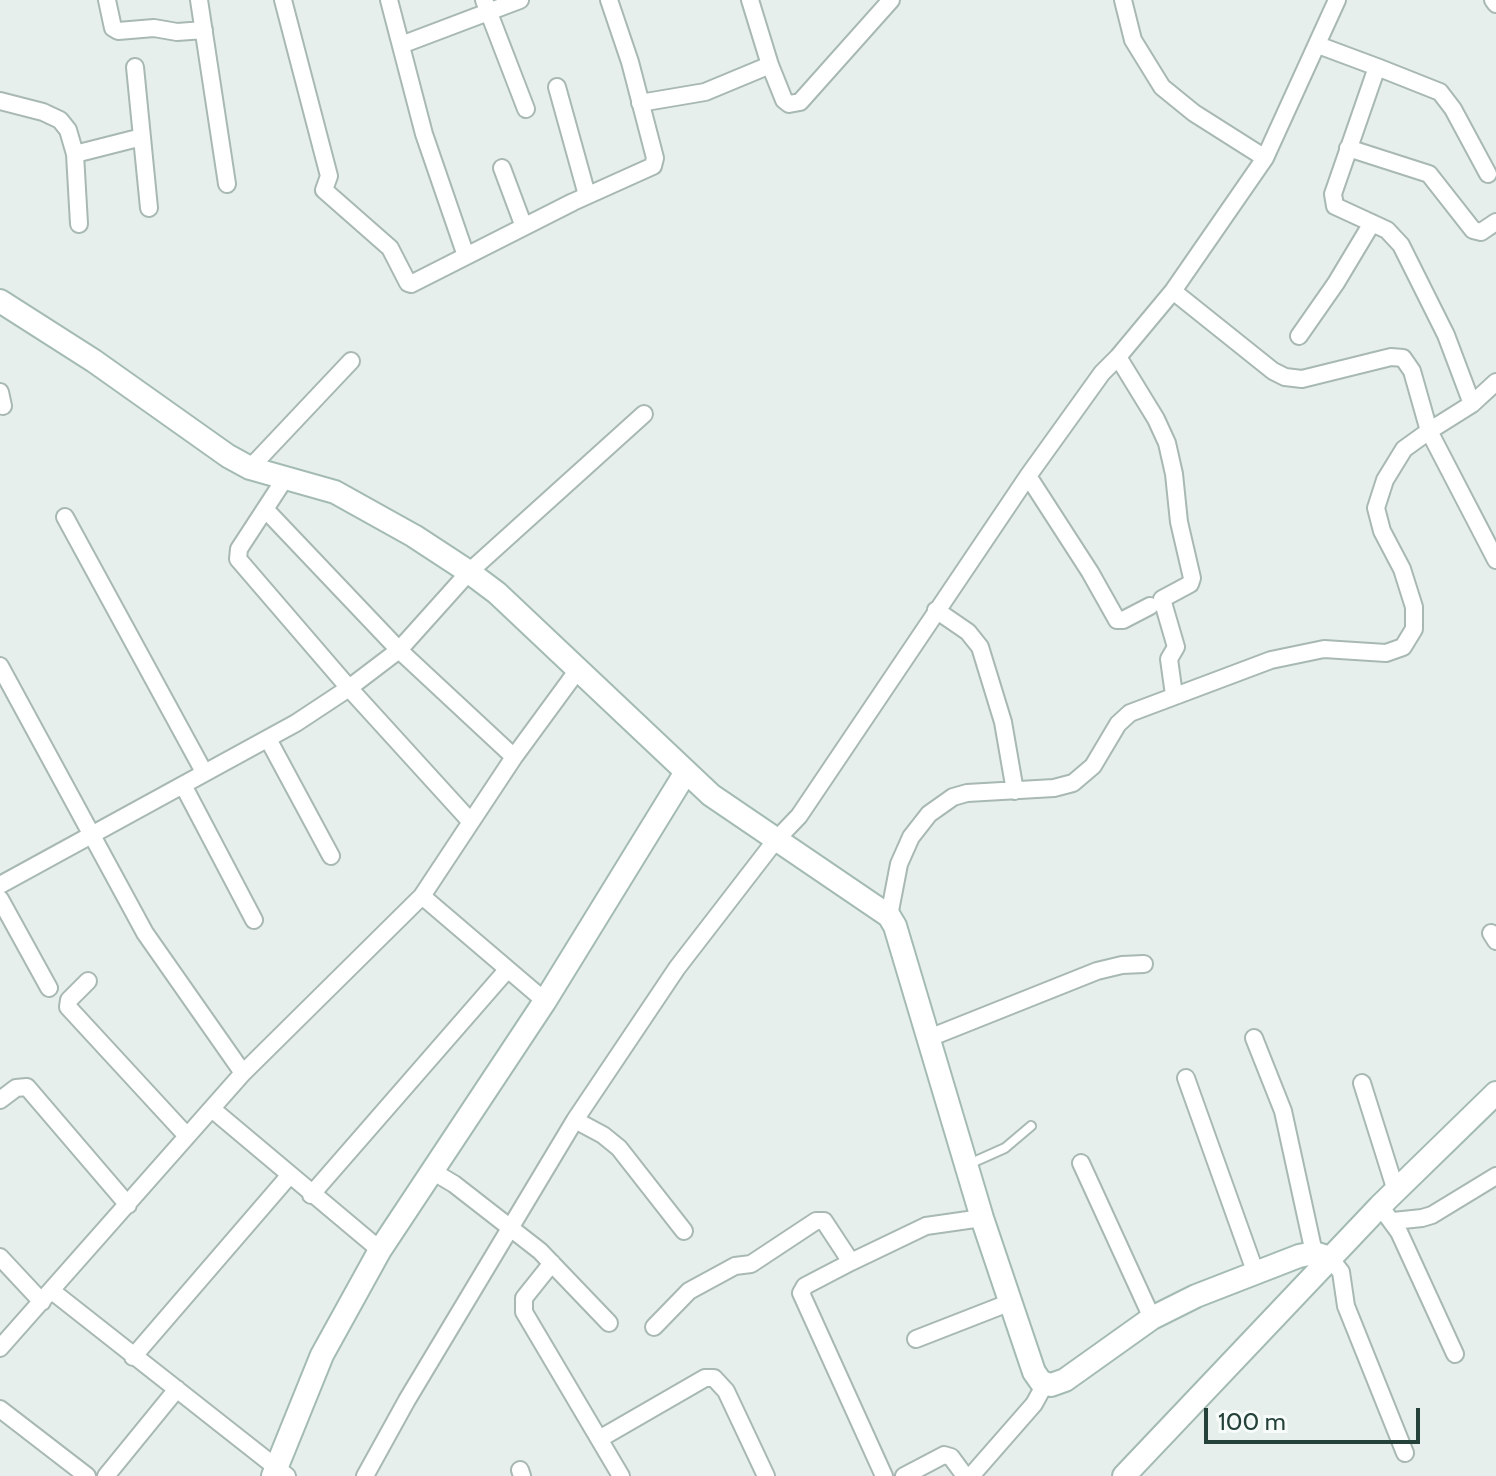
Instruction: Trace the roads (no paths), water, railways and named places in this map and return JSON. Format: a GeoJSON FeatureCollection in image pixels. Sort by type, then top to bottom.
{"type":"FeatureCollection","features":[{"type":"Feature","properties":{"kind":"street"},"geometry":{"type":"LineString","coordinates":[[107,0],[113,28],[118,31],[148,28],[177,32],[204,30]]}},
{"type":"Feature","properties":{"kind":"street"},"geometry":{"type":"LineString","coordinates":[[199,0],[227,184]]}},
{"type":"Feature","properties":{"kind":"street"},"geometry":{"type":"LineString","coordinates":[[283,0],[329,176],[324,190],[390,248],[408,283],[414,284],[587,195],[653,166],[655,158],[609,0]]}},
{"type":"Feature","properties":{"kind":"street"},"geometry":{"type":"LineString","coordinates":[[389,0],[424,134],[466,256]]}},
{"type":"Feature","properties":{"kind":"street"},"geometry":{"type":"LineString","coordinates":[[401,45],[487,6],[520,0]]}},
{"type":"Feature","properties":{"kind":"street"},"geometry":{"type":"LineString","coordinates":[[750,0],[770,65],[784,100],[789,104],[800,102],[891,0]]}},
{"type":"Feature","properties":{"kind":"street"},"geometry":{"type":"LineString","coordinates":[[1123,0],[1128,29],[1162,87],[1194,113],[1265,158]]}},
{"type":"Feature","properties":{"kind":"street"},"geometry":{"type":"LineString","coordinates":[[365,1476],[407,1400],[575,1120],[702,932],[799,816],[1028,476],[1102,373],[1173,291],[1265,158],[1337,0]]}},
{"type":"Feature","properties":{"kind":"street"},"geometry":{"type":"LineString","coordinates":[[487,6],[526,109]]}},
{"type":"Feature","properties":{"kind":"street"},"geometry":{"type":"LineString","coordinates":[[1318,45],[1434,88],[1445,97],[1493,177]]}},
{"type":"Feature","properties":{"kind":"street"},"geometry":{"type":"LineString","coordinates":[[640,103],[705,92],[770,65]]}},
{"type":"Feature","properties":{"kind":"street"},"geometry":{"type":"LineString","coordinates":[[135,67],[149,208]]}},
{"type":"Feature","properties":{"kind":"street"},"geometry":{"type":"LineString","coordinates":[[1377,67],[1333,200],[1339,209],[1395,237],[1417,272],[1446,335],[1472,404]]}},
{"type":"Feature","properties":{"kind":"street"},"geometry":{"type":"LineString","coordinates":[[557,87],[587,195]]}},
{"type":"Feature","properties":{"kind":"street"},"geometry":{"type":"LineString","coordinates":[[0,101],[43,112],[60,120],[68,130],[75,154],[79,224]]}},
{"type":"Feature","properties":{"kind":"street"},"geometry":{"type":"LineString","coordinates":[[75,154],[142,137]]}},
{"type":"Feature","properties":{"kind":"street"},"geometry":{"type":"LineString","coordinates":[[1348,148],[1429,174],[1473,230],[1481,232],[1496,222]]}},
{"type":"Feature","properties":{"kind":"street"},"geometry":{"type":"LineString","coordinates":[[502,168],[524,227]]}},
{"type":"Feature","properties":{"kind":"street"},"geometry":{"type":"LineString","coordinates":[[1299,336],[1372,223]]}},
{"type":"Feature","properties":{"kind":"street"},"geometry":{"type":"LineString","coordinates":[[1173,291],[1273,371],[1285,377],[1302,379],[1391,357],[1403,358],[1412,371],[1429,431],[1496,560]]}},
{"type":"Feature","properties":{"kind":"street"},"geometry":{"type":"LineString","coordinates":[[0,301],[250,468],[335,492],[414,536],[469,572],[497,593],[719,801],[889,916],[895,926],[982,1218],[1034,1372],[1045,1384]]}},
{"type":"Feature","properties":{"kind":"street"},"geometry":{"type":"LineString","coordinates":[[1118,357],[1167,443],[1179,522],[1192,578],[1190,584],[1162,599],[1176,650],[1169,659],[1174,695]]}},
{"type":"Feature","properties":{"kind":"street"},"geometry":{"type":"LineString","coordinates":[[250,468],[351,361]]}},
{"type":"Feature","properties":{"kind":"street"},"geometry":{"type":"LineString","coordinates":[[889,916],[899,864],[911,837],[929,814],[953,797],[967,793],[1054,788],[1073,783],[1093,766],[1118,724],[1130,713],[1271,660],[1324,649],[1386,653],[1403,647],[1414,629],[1414,607],[1402,569],[1382,531],[1376,508],[1378,496],[1404,449],[1494,389]]}},
{"type":"Feature","properties":{"kind":"street"},"geometry":{"type":"LineString","coordinates":[[0,885],[268,739],[349,688],[399,650],[469,572],[644,414]]}},
{"type":"Feature","properties":{"kind":"street"},"geometry":{"type":"LineString","coordinates":[[1028,476],[1117,620],[1150,606]]}},
{"type":"Feature","properties":{"kind":"street"},"geometry":{"type":"LineString","coordinates":[[286,477],[239,549],[238,559],[349,688],[471,822]]}},
{"type":"Feature","properties":{"kind":"street"},"geometry":{"type":"LineString","coordinates":[[265,509],[399,650],[514,757]]}},
{"type":"Feature","properties":{"kind":"street"},"geometry":{"type":"LineString","coordinates":[[65,517],[204,772]]}},
{"type":"Feature","properties":{"kind":"street"},"geometry":{"type":"LineString","coordinates":[[936,610],[968,632],[980,647],[1003,722],[1015,791]]}},
{"type":"Feature","properties":{"kind":"street"},"geometry":{"type":"LineString","coordinates":[[0,666],[145,933],[243,1073]]}},
{"type":"Feature","properties":{"kind":"street"},"geometry":{"type":"LineString","coordinates":[[0,1348],[243,1073],[422,896],[514,757],[577,671]]}},
{"type":"Feature","properties":{"kind":"street"},"geometry":{"type":"LineString","coordinates":[[268,739],[331,856]]}},
{"type":"Feature","properties":{"kind":"street"},"geometry":{"type":"LineString","coordinates":[[0,1257],[47,1296],[177,1389],[279,1474],[322,1355],[380,1250],[545,1001],[686,772]]}},
{"type":"Feature","properties":{"kind":"street"},"geometry":{"type":"LineString","coordinates":[[183,785],[254,920]]}},
{"type":"Feature","properties":{"kind":"street"},"geometry":{"type":"LineString","coordinates":[[422,896],[545,1001]]}},
{"type":"Feature","properties":{"kind":"street"},"geometry":{"type":"LineString","coordinates":[[0,899],[49,988]]}},
{"type":"Feature","properties":{"kind":"street"},"geometry":{"type":"LineString","coordinates":[[929,1038],[1097,971],[1144,964]]}},
{"type":"Feature","properties":{"kind":"street"},"geometry":{"type":"LineString","coordinates":[[311,1195],[507,970]]}},
{"type":"Feature","properties":{"kind":"street"},"geometry":{"type":"LineString","coordinates":[[88,981],[69,1000],[68,1007],[187,1136]]}},
{"type":"Feature","properties":{"kind":"street"},"geometry":{"type":"LineString","coordinates":[[1254,1038],[1283,1111],[1322,1256],[1341,1272],[1346,1306],[1405,1453]]}},
{"type":"Feature","properties":{"kind":"street"},"geometry":{"type":"LineString","coordinates":[[1186,1078],[1255,1271]]}},
{"type":"Feature","properties":{"kind":"street"},"geometry":{"type":"LineString","coordinates":[[1362,1083],[1389,1206],[1455,1354]]}},
{"type":"Feature","properties":{"kind":"street"},"geometry":{"type":"LineString","coordinates":[[0,1100],[16,1088],[27,1087],[128,1205]]}},
{"type":"Feature","properties":{"kind":"street"},"geometry":{"type":"LineString","coordinates":[[1124,1476],[1322,1256],[1389,1206],[1496,1093]]}},
{"type":"Feature","properties":{"kind":"street"},"geometry":{"type":"LineString","coordinates":[[212,1109],[380,1250]]}},
{"type":"Feature","properties":{"kind":"street"},"geometry":{"type":"LineString","coordinates":[[575,1120],[619,1148],[684,1231]]}},
{"type":"Feature","properties":{"kind":"street"},"geometry":{"type":"LineString","coordinates":[[1081,1163],[1152,1318]]}},
{"type":"Feature","properties":{"kind":"street"},"geometry":{"type":"LineString","coordinates":[[432,1171],[470,1196],[552,1263],[609,1323]]}},
{"type":"Feature","properties":{"kind":"street"},"geometry":{"type":"LineString","coordinates":[[133,1357],[289,1176]]}},
{"type":"Feature","properties":{"kind":"street"},"geometry":{"type":"LineString","coordinates":[[1389,1206],[1422,1218],[1496,1176]]}},
{"type":"Feature","properties":{"kind":"street"},"geometry":{"type":"LineString","coordinates":[[884,1476],[801,1293],[805,1286],[926,1226],[982,1218]]}},
{"type":"Feature","properties":{"kind":"street"},"geometry":{"type":"LineString","coordinates":[[654,1327],[689,1291],[735,1266],[751,1264],[816,1221],[824,1221],[851,1262]]}},
{"type":"Feature","properties":{"kind":"street"},"geometry":{"type":"LineString","coordinates":[[904,1476],[944,1455],[951,1457],[968,1476],[1034,1404],[1045,1384],[1065,1380],[1152,1318],[1196,1296],[1255,1271],[1322,1256]]}},
{"type":"Feature","properties":{"kind":"street"},"geometry":{"type":"LineString","coordinates":[[552,1263],[524,1298],[524,1312],[621,1476]]}},
{"type":"Feature","properties":{"kind":"street"},"geometry":{"type":"LineString","coordinates":[[916,1339],[1011,1302]]}},
{"type":"Feature","properties":{"kind":"street"},"geometry":{"type":"LineString","coordinates":[[601,1438],[705,1378],[714,1378],[726,1391],[766,1476]]}},
{"type":"Feature","properties":{"kind":"street"},"geometry":{"type":"LineString","coordinates":[[106,1476],[177,1389]]}},
{"type":"Feature","properties":{"kind":"street"},"geometry":{"type":"LineString","coordinates":[[0,1409],[87,1476]]}},
{"type":"Feature","properties":{"kind":"lane"},"geometry":{"type":"LineString","coordinates":[[966,1166],[1005,1148],[1031,1126]]}}]}
